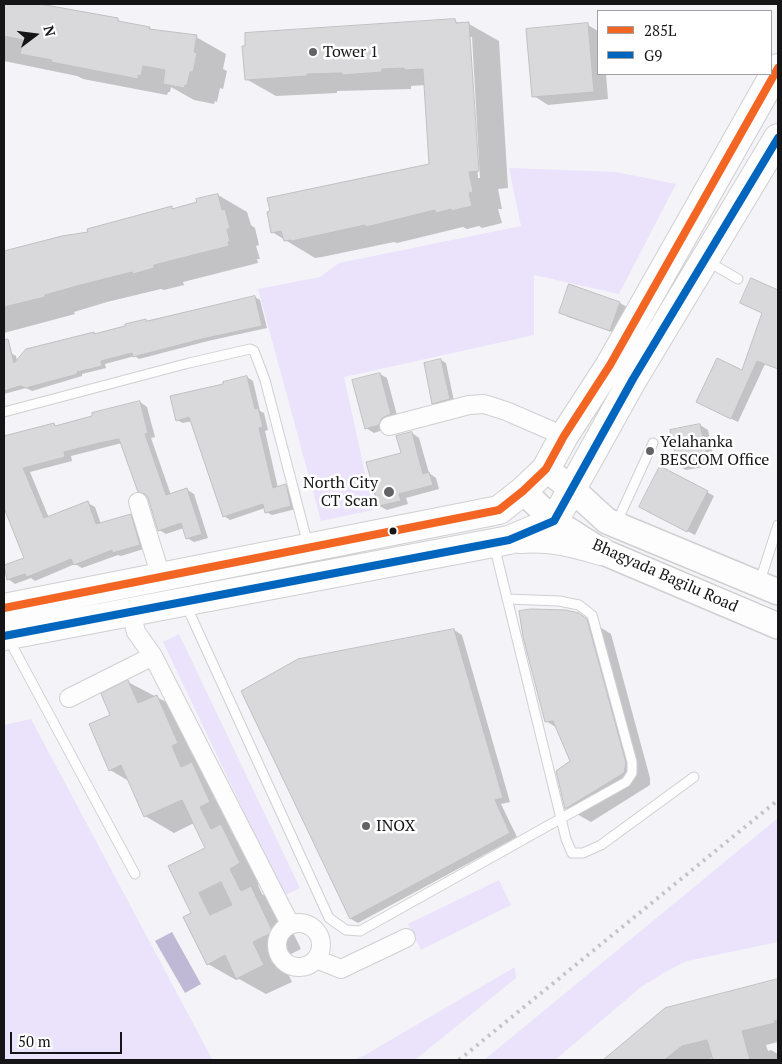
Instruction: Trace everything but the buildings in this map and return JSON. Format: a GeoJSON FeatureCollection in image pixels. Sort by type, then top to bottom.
{"type":"FeatureCollection","features":[{"type":"Feature","properties":{"kind":"main road"},"geometry":{"type":"LineString","coordinates":[[6,604],[161,577],[499,510],[546,469],[564,436],[610,365],[778,68]]}},
{"type":"Feature","properties":{"kind":"main road"},"geometry":{"type":"LineString","coordinates":[[501,541],[554,520],[581,497],[632,379],[777,141]]}},
{"type":"Feature","properties":{"kind":"main road"},"geometry":{"type":"LineString","coordinates":[[722,167],[749,188]]}},
{"type":"Feature","properties":{"kind":"main road","name":"Bhagyada Bagilu Road"},"geometry":{"type":"LineString","coordinates":[[546,469],[607,521],[769,588]]}},
{"type":"Feature","properties":{"kind":"main road","name":"Bhagyada Bagilu Road"},"geometry":{"type":"LineString","coordinates":[[523,491],[554,520],[601,551],[778,626]]}},
{"type":"Feature","properties":{"kind":"main road"},"geometry":{"type":"LineString","coordinates":[[5,636],[501,541],[537,538],[565,540],[601,551]]}},
{"type":"Feature","properties":{"kind":"street"},"geometry":{"type":"LineString","coordinates":[[389,426],[469,405],[484,404],[506,411],[564,436]]}},
{"type":"Feature","properties":{"kind":"street"},"geometry":{"type":"LineString","coordinates":[[138,502],[161,577]]}},
{"type":"Feature","properties":{"kind":"street"},"geometry":{"type":"LineString","coordinates":[[138,610],[147,627],[153,656],[290,924]]}},
{"type":"Feature","properties":{"kind":"street"},"geometry":{"type":"LineString","coordinates":[[69,698],[153,656]]}},
{"type":"Feature","properties":{"kind":"street"},"geometry":{"type":"LineString","coordinates":[[304,923],[316,931],[321,945],[316,959],[311,964],[304,966],[290,965],[284,961],[280,955],[277,941],[284,929],[290,924],[304,923]]}},
{"type":"Feature","properties":{"kind":"street"},"geometry":{"type":"LineString","coordinates":[[316,959],[341,969],[406,938]]}},
{"type":"Feature","properties":{"kind":"lane"},"geometry":{"type":"LineString","coordinates":[[704,260],[738,279]]}},
{"type":"Feature","properties":{"kind":"lane"},"geometry":{"type":"LineString","coordinates":[[4,412],[189,363],[250,349],[254,351],[265,380],[308,548]]}},
{"type":"Feature","properties":{"kind":"lane"},"geometry":{"type":"LineString","coordinates":[[616,524],[653,442]]}},
{"type":"Feature","properties":{"kind":"lane"},"geometry":{"type":"LineString","coordinates":[[769,588],[778,525]]}},
{"type":"Feature","properties":{"kind":"lane"},"geometry":{"type":"LineString","coordinates":[[501,541],[506,599],[566,839],[572,853],[583,853],[601,845],[694,777]]}},
{"type":"Feature","properties":{"kind":"lane"},"geometry":{"type":"LineString","coordinates":[[185,602],[329,918],[346,930],[360,931],[626,782],[632,772],[632,762],[592,615],[580,605],[559,601],[506,599]]}},
{"type":"Feature","properties":{"kind":"lane"},"geometry":{"type":"LineString","coordinates":[[5,636],[135,874]]}},
{"type":"Feature","properties":{"kind":"shaded area"},"geometry":{"type":"Polygon","coordinates":[[[509,168],[616,172],[676,184],[619,294],[534,275],[534,335],[344,377],[373,510],[321,521],[258,289],[320,277],[339,263],[521,226],[509,168]]]}},
{"type":"Feature","properties":{"kind":"shaded area"},"geometry":{"type":"Polygon","coordinates":[[[179,634],[300,888],[284,896],[163,642],[179,634]]]}},
{"type":"Feature","properties":{"kind":"shaded area"},"geometry":{"type":"Polygon","coordinates":[[[31,719],[212,1059],[4,1060],[4,725],[31,719]]]}},
{"type":"Feature","properties":{"kind":"shaded area"},"geometry":{"type":"Polygon","coordinates":[[[778,818],[778,942],[687,961],[667,971],[641,987],[555,1060],[484,1060],[778,818]]]}},
{"type":"Feature","properties":{"kind":"shaded area"},"geometry":{"type":"Polygon","coordinates":[[[499,880],[511,905],[421,950],[408,924],[499,880]]]}},
{"type":"Feature","properties":{"kind":"shaded area"},"geometry":{"type":"Polygon","coordinates":[[[172,932],[201,984],[185,993],[155,941],[172,932]]]}},
{"type":"Feature","properties":{"kind":"shaded area"},"geometry":{"type":"Polygon","coordinates":[[[515,967],[516,978],[415,1060],[352,1060],[365,1055],[515,967]]]}},
{"type":"Feature","properties":{"kind":"railway"},"geometry":{"type":"LineString","coordinates":[[459,1060],[778,800]]}},
{"type":"Feature","properties":{"kind":"transit line","name":"285L"},"geometry":{"type":"LineString","coordinates":[[4,608],[499,510],[546,469],[564,436],[610,365],[778,68]]}},
{"type":"Feature","properties":{"kind":"transit line","name":"G9"},"geometry":{"type":"LineString","coordinates":[[4,636],[509,540],[554,521],[633,379],[778,138]]}},
{"type":"Feature","properties":{"kind":"place","name":"Tower 1"},"geometry":{"type":"Point","coordinates":[313,52]}},
{"type":"Feature","properties":{"kind":"place","name":"Yelahanka BESCOM Office"},"geometry":{"type":"Point","coordinates":[650,451]}},
{"type":"Feature","properties":{"kind":"place","name":"North City CT Scan"},"geometry":{"type":"Point","coordinates":[389,492]}},
{"type":"Feature","properties":{"kind":"place","name":"INOX"},"geometry":{"type":"Point","coordinates":[366,826]}}]}
